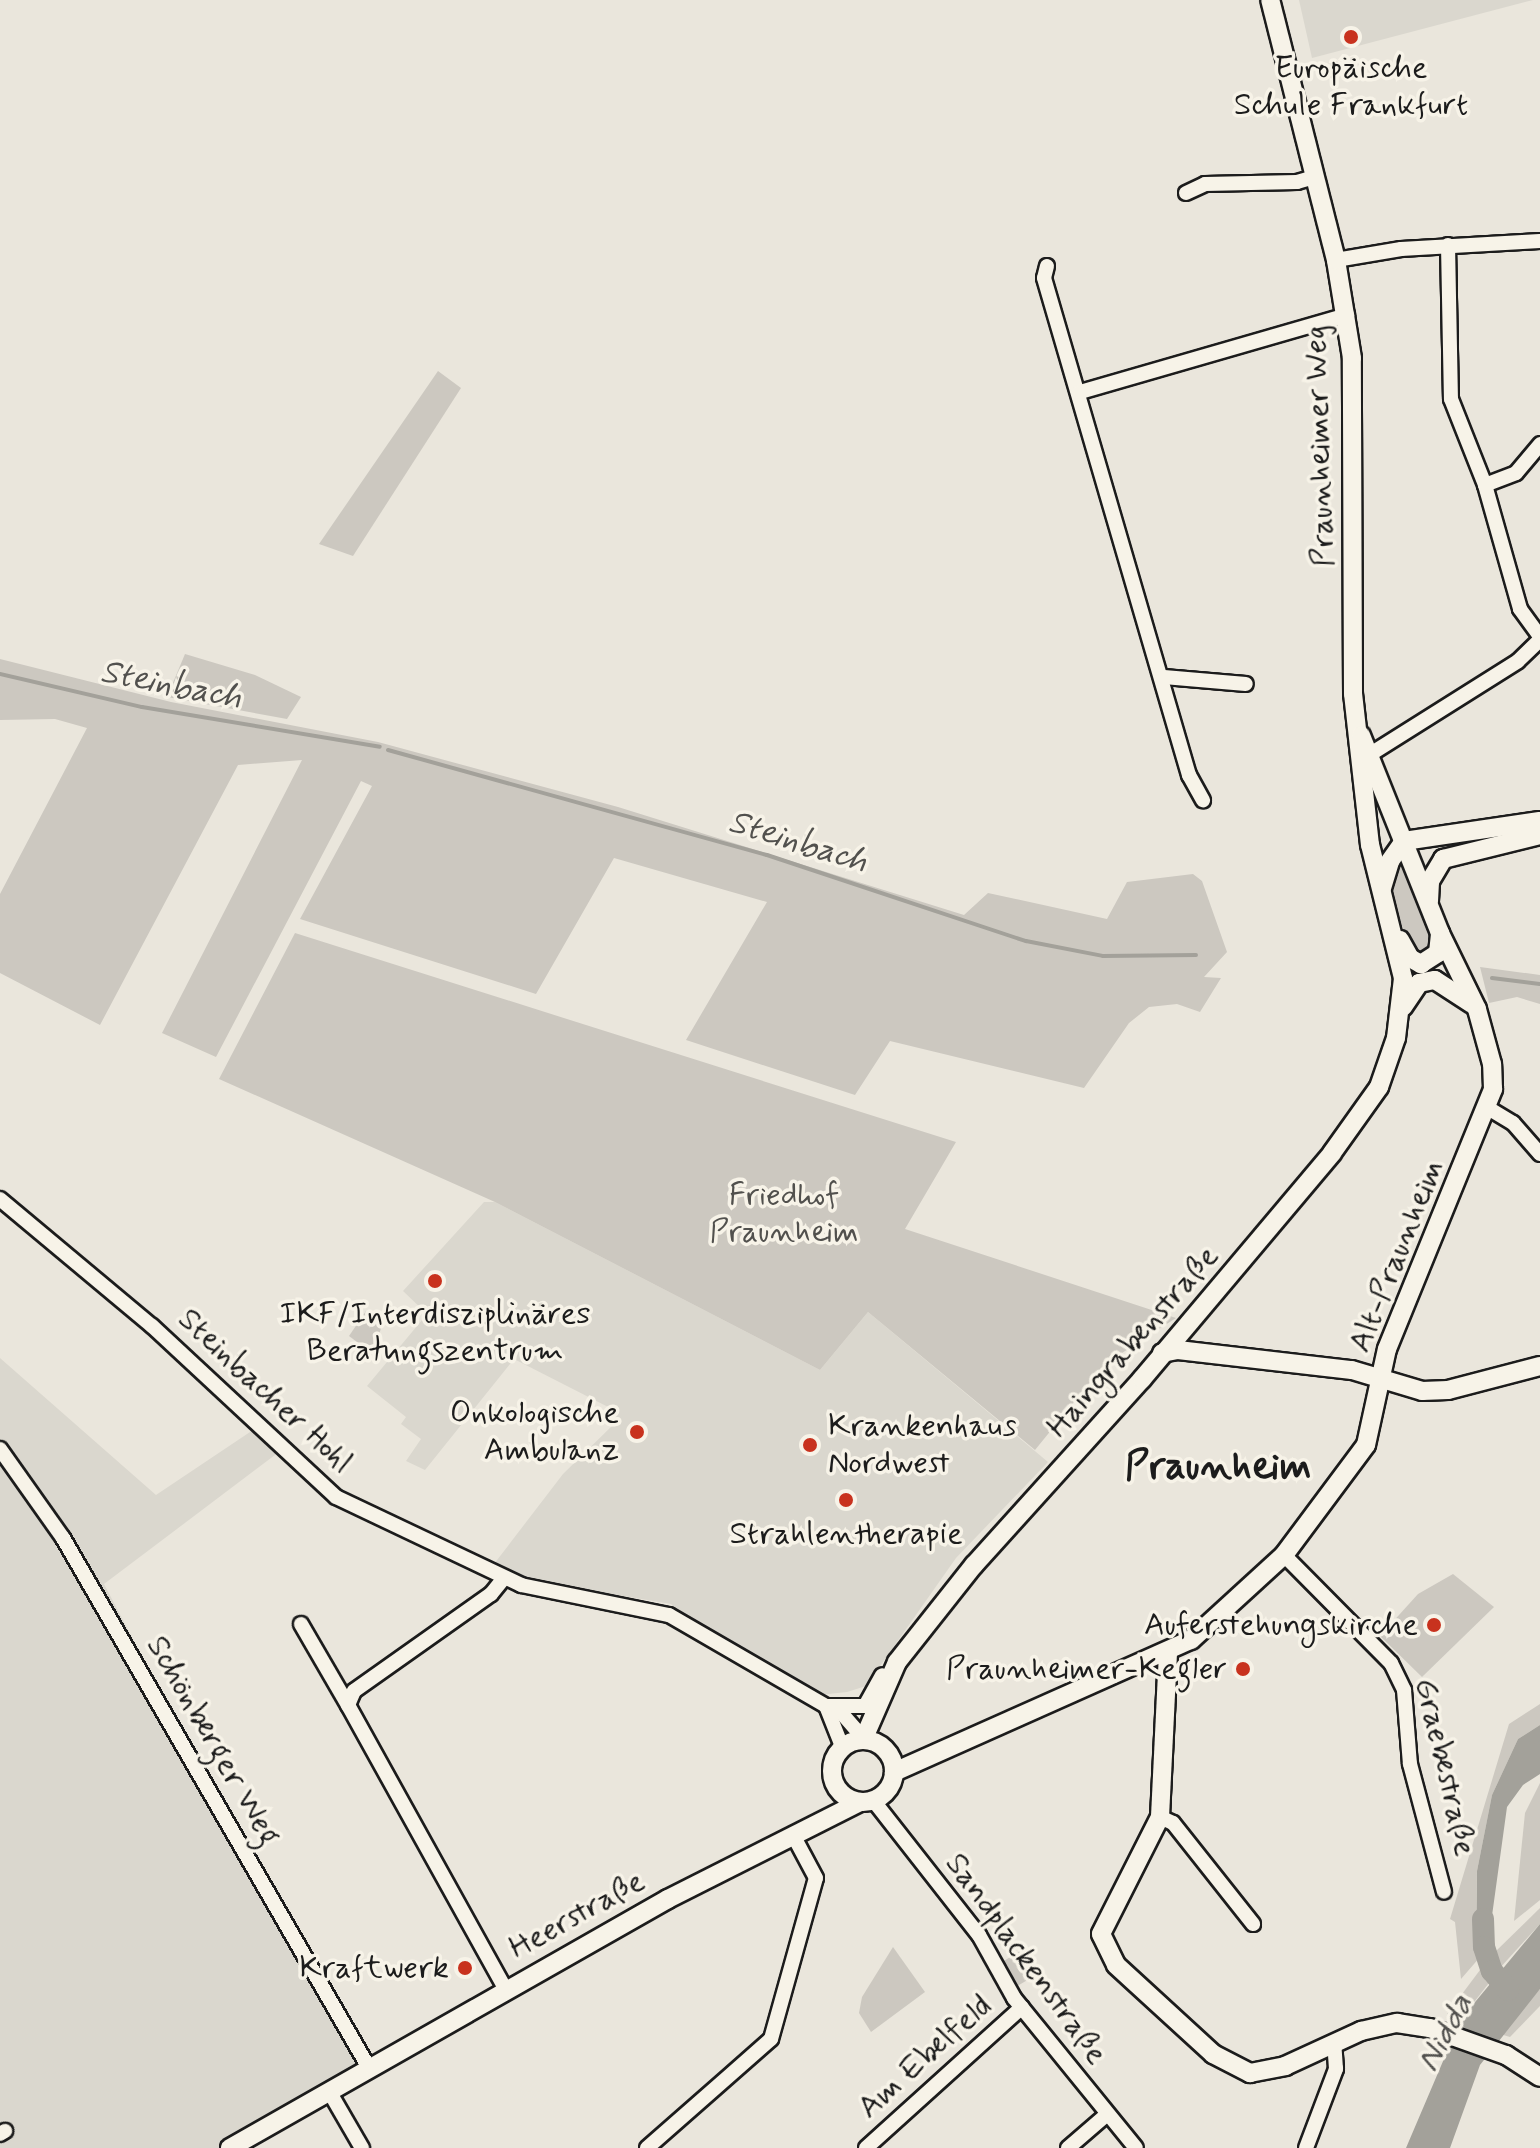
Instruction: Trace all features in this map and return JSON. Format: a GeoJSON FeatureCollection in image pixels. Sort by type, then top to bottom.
{"type":"FeatureCollection","features":[{"type":"Feature","properties":{"kind":"main road","name":"Praunheimer Weg"},"geometry":{"type":"LineString","coordinates":[[1270,0],[1347,315],[1354,379],[1355,717],[1364,807],[1403,978],[1401,1013]]}},
{"type":"Feature","properties":{"kind":"main road","name":"Praunheimer Weg"},"geometry":{"type":"LineString","coordinates":[[1355,717],[1440,933],[1477,1009]]}},
{"type":"Feature","properties":{"kind":"main road"},"geometry":{"type":"LineString","coordinates":[[1381,890],[1390,861],[1404,841],[1540,821]]}},
{"type":"Feature","properties":{"kind":"main road"},"geometry":{"type":"LineString","coordinates":[[1429,904],[1430,881],[1443,859],[1540,835]]}},
{"type":"Feature","properties":{"kind":"main road"},"geometry":{"type":"LineString","coordinates":[[1392,927],[1410,958],[1421,964],[1438,953],[1440,933]]}},
{"type":"Feature","properties":{"kind":"main road"},"geometry":{"type":"LineString","coordinates":[[1401,1013],[1409,991],[1435,980],[1477,1009]]}},
{"type":"Feature","properties":{"kind":"main road","name":"Alt-Praunheim"},"geometry":{"type":"LineString","coordinates":[[1168,1653],[1191,1640],[1284,1555],[1366,1445],[1387,1349],[1488,1108],[1492,1064],[1477,1009]]}},
{"type":"Feature","properties":{"kind":"main road","name":"Haingrabenstraße"},"geometry":{"type":"LineString","coordinates":[[864,1738],[897,1662],[974,1565],[1162,1353],[1364,1112],[1389,1063],[1401,1013]]}},
{"type":"Feature","properties":{"kind":"main road"},"geometry":{"type":"LineString","coordinates":[[1162,1353],[1178,1350],[1352,1370],[1406,1390],[1448,1390],[1540,1366]]}},
{"type":"Feature","properties":{"kind":"main road"},"geometry":{"type":"LineString","coordinates":[[834,1785],[866,1801],[894,1772],[1168,1653],[1160,1817],[1101,1934],[1116,1965],[1165,2015],[1238,2069],[1263,2073],[1388,2024],[1442,2032],[1506,2055],[1540,2077]]}},
{"type":"Feature","properties":{"kind":"main road"},"geometry":{"type":"LineString","coordinates":[[793,1835],[818,1813],[834,1785],[843,1749],[864,1738],[884,1748],[894,1772]]}},
{"type":"Feature","properties":{"kind":"main road","name":"Heerstraße"},"geometry":{"type":"LineString","coordinates":[[230,2148],[368,2066],[506,1990],[793,1835],[866,1801]]}},
{"type":"Feature","properties":{"kind":"street"},"geometry":{"type":"LineString","coordinates":[[1186,193],[1205,184],[1297,182],[1315,177]]}},
{"type":"Feature","properties":{"kind":"street"},"geometry":{"type":"LineString","coordinates":[[1336,260],[1448,245],[1540,239]]}},
{"type":"Feature","properties":{"kind":"street"},"geometry":{"type":"LineString","coordinates":[[1369,755],[1518,661],[1540,638],[1520,609],[1485,485],[1451,399],[1448,245]]}},
{"type":"Feature","properties":{"kind":"street"},"geometry":{"type":"LineString","coordinates":[[1047,266],[1044,278],[1164,677],[1189,775],[1203,800]]}},
{"type":"Feature","properties":{"kind":"street"},"geometry":{"type":"LineString","coordinates":[[1080,392],[1347,315]]}},
{"type":"Feature","properties":{"kind":"street"},"geometry":{"type":"LineString","coordinates":[[1485,485],[1516,473],[1540,444]]}},
{"type":"Feature","properties":{"kind":"street"},"geometry":{"type":"LineString","coordinates":[[1164,677],[1246,684]]}},
{"type":"Feature","properties":{"kind":"street"},"geometry":{"type":"LineString","coordinates":[[1488,1108],[1513,1123],[1540,1154]]}},
{"type":"Feature","properties":{"kind":"street","name":"Steinbacher Hohl"},"geometry":{"type":"LineString","coordinates":[[0,1199],[152,1326],[336,1497],[504,1578],[557,1594],[653,1608],[832,1707],[864,1738]]}},
{"type":"Feature","properties":{"kind":"street","name":"Schönberger Weg"},"geometry":{"type":"LineString","coordinates":[[0,1449],[63,1538],[368,2066]]}},
{"type":"Feature","properties":{"kind":"street","name":"Graebestraße"},"geometry":{"type":"LineString","coordinates":[[1284,1555],[1391,1663],[1398,1676],[1404,1690],[1410,1764],[1444,1892]]}},
{"type":"Feature","properties":{"kind":"street"},"geometry":{"type":"LineString","coordinates":[[348,1705],[354,1691],[491,1594],[504,1578]]}},
{"type":"Feature","properties":{"kind":"street"},"geometry":{"type":"LineString","coordinates":[[301,1624],[506,1990]]}},
{"type":"Feature","properties":{"kind":"street"},"geometry":{"type":"LineString","coordinates":[[843,1749],[832,1707],[865,1706],[883,1673],[897,1662]]}},
{"type":"Feature","properties":{"kind":"street","name":"Sandplackenstraße"},"geometry":{"type":"LineString","coordinates":[[866,1801],[979,1935],[1022,2007],[1105,2116],[1136,2148]]}},
{"type":"Feature","properties":{"kind":"street"},"geometry":{"type":"LineString","coordinates":[[1160,1817],[1173,1823],[1253,1924]]}},
{"type":"Feature","properties":{"kind":"street"},"geometry":{"type":"LineString","coordinates":[[647,2148],[771,2039],[816,1878],[793,1835]]}},
{"type":"Feature","properties":{"kind":"street","name":"Am Ebelfeld"},"geometry":{"type":"LineString","coordinates":[[866,2148],[1022,2007]]}},
{"type":"Feature","properties":{"kind":"street"},"geometry":{"type":"LineString","coordinates":[[1306,2148],[1336,2069],[1334,2043]]}},
{"type":"Feature","properties":{"kind":"street"},"geometry":{"type":"LineString","coordinates":[[329,2091],[362,2148]]}},
{"type":"Feature","properties":{"kind":"street"},"geometry":{"type":"LineString","coordinates":[[1068,2148],[1105,2116]]}},
{"type":"Feature","properties":{"kind":"shaded area","name":"Europäische Schule Frankfurt"},"geometry":{"type":"Polygon","coordinates":[[[1299,0],[1533,0],[1312,58],[1299,0]]]}},
{"type":"Feature","properties":{"kind":"shaded area","name":"Krankenhaus Nordwest"},"geometry":{"type":"Polygon","coordinates":[[[484,1202],[495,1202],[820,1370],[868,1312],[1048,1462],[956,1558],[866,1686],[847,1692],[819,1695],[688,1621],[671,1604],[529,1580],[494,1564],[563,1474],[615,1423],[616,1411],[514,1359],[425,1470],[406,1461],[421,1439],[401,1424],[406,1417],[367,1386],[427,1314],[403,1291],[484,1202]]]}},
{"type":"Feature","properties":{"kind":"shaded area"},"geometry":{"type":"Polygon","coordinates":[[[0,1358],[156,1495],[256,1428],[279,1452],[104,1584],[361,2073],[232,2148],[0,2148],[0,1358]]]}},
{"type":"Feature","properties":{"kind":"shaded area"},"geometry":{"type":"Polygon","coordinates":[[[1540,1725],[1540,1774],[1523,1785],[1507,1807],[1491,1923],[1484,1947],[1476,1945],[1477,1871],[1492,1795],[1518,1739],[1540,1725]]]}},
{"type":"Feature","properties":{"kind":"shaded area"},"geometry":{"type":"Polygon","coordinates":[[[1540,1924],[1540,1989],[1480,2065],[1450,2148],[1406,2148],[1461,2019],[1540,1924]]]}},
{"type":"Feature","properties":{"kind":"green space"},"geometry":{"type":"Polygon","coordinates":[[[438,371],[461,388],[353,556],[319,544],[438,371]]]}},
{"type":"Feature","properties":{"kind":"green space"},"geometry":{"type":"Polygon","coordinates":[[[185,654],[255,675],[301,697],[287,719],[167,697],[185,654]]]}},
{"type":"Feature","properties":{"kind":"green space"},"geometry":{"type":"Polygon","coordinates":[[[0,659],[171,702],[378,742],[618,807],[964,915],[988,893],[1107,919],[1127,882],[1193,874],[1202,881],[1227,952],[1204,977],[1221,978],[1200,1012],[1177,1004],[1149,1007],[1129,1023],[1084,1088],[890,1041],[855,1095],[686,1040],[767,902],[614,858],[536,994],[300,919],[372,786],[361,781],[216,1057],[162,1033],[302,760],[238,765],[100,1025],[0,973],[0,894],[87,728],[55,719],[0,720],[0,659]]]}},
{"type":"Feature","properties":{"kind":"green space"},"geometry":{"type":"Polygon","coordinates":[[[1403,857],[1435,945],[1424,957],[1410,949],[1388,884],[1390,872],[1403,857]]]}},
{"type":"Feature","properties":{"kind":"green space","name":"Friedhof Praunheim"},"geometry":{"type":"Polygon","coordinates":[[[295,933],[956,1142],[905,1229],[1176,1318],[1105,1364],[1035,1450],[868,1312],[820,1370],[495,1202],[219,1079],[295,933]]]}},
{"type":"Feature","properties":{"kind":"green space"},"geometry":{"type":"Polygon","coordinates":[[[1480,967],[1540,975],[1540,1004],[1517,997],[1489,1003],[1480,967]]]}},
{"type":"Feature","properties":{"kind":"green space"},"geometry":{"type":"Polygon","coordinates":[[[366,1311],[386,1314],[376,1343],[365,1348],[349,1336],[366,1311]]]}},
{"type":"Feature","properties":{"kind":"green space"},"geometry":{"type":"Polygon","coordinates":[[[1453,1574],[1494,1607],[1422,1677],[1380,1636],[1418,1594],[1453,1574]]]}},
{"type":"Feature","properties":{"kind":"green space"},"geometry":{"type":"Polygon","coordinates":[[[1540,1704],[1540,1725],[1518,1739],[1492,1795],[1477,1871],[1475,1947],[1487,1949],[1461,1979],[1455,1922],[1450,1919],[1509,1724],[1540,1704]]]}},
{"type":"Feature","properties":{"kind":"green space"},"geometry":{"type":"Polygon","coordinates":[[[1540,1783],[1540,1900],[1514,1921],[1525,1813],[1540,1783]]]}},
{"type":"Feature","properties":{"kind":"green space"},"geometry":{"type":"Polygon","coordinates":[[[1540,1908],[1540,1924],[1499,1969],[1495,1952],[1540,1908]]]}},
{"type":"Feature","properties":{"kind":"green space"},"geometry":{"type":"Polygon","coordinates":[[[893,1947],[925,1992],[871,2032],[859,2013],[862,1997],[893,1947]]]}},
{"type":"Feature","properties":{"kind":"green space"},"geometry":{"type":"Polygon","coordinates":[[[1020,1951],[1036,1975],[1014,1988],[999,1964],[1020,1951]]]}},
{"type":"Feature","properties":{"kind":"green space"},"geometry":{"type":"Polygon","coordinates":[[[1486,1962],[1492,1979],[1461,2019],[1447,2014],[1486,1962]]]}},
{"type":"Feature","properties":{"kind":"green space"},"geometry":{"type":"Polygon","coordinates":[[[1540,1989],[1540,2006],[1510,2037],[1500,2034],[1540,1989]]]}},
{"type":"Feature","properties":{"kind":"waterway","name":"Steinbach"},"geometry":{"type":"LineString","coordinates":[[0,674],[142,707],[380,747]]}},
{"type":"Feature","properties":{"kind":"waterway","name":"Steinbach"},"geometry":{"type":"LineString","coordinates":[[388,750],[767,855],[1026,941],[1103,956],[1196,955]]}},
{"type":"Feature","properties":{"kind":"waterway","name":"Steinbach"},"geometry":{"type":"LineString","coordinates":[[1492,978],[1540,984]]}},
{"type":"Feature","properties":{"kind":"waterway"},"geometry":{"type":"LineString","coordinates":[[1483,1919],[1484,1947],[1492,1971],[1508,1990]]}},
{"type":"Feature","properties":{"kind":"place","name":"Europäische Schule Frankfurt"},"geometry":{"type":"Point","coordinates":[1351,37]}},
{"type":"Feature","properties":{"kind":"place","name":"IKF/Interdisziplinäres Beratungszentrum"},"geometry":{"type":"Point","coordinates":[435,1281]}},
{"type":"Feature","properties":{"kind":"place","name":"Onkologische Ambulanz"},"geometry":{"type":"Point","coordinates":[637,1432]}},
{"type":"Feature","properties":{"kind":"place","name":"Krankenhaus Nordwest"},"geometry":{"type":"Point","coordinates":[810,1445]}},
{"type":"Feature","properties":{"kind":"place","name":"Strahlentherapie"},"geometry":{"type":"Point","coordinates":[846,1500]}},
{"type":"Feature","properties":{"kind":"place","name":"Auferstehungskirche"},"geometry":{"type":"Point","coordinates":[1434,1625]}},
{"type":"Feature","properties":{"kind":"place","name":"Praunheimer-Kegler"},"geometry":{"type":"Point","coordinates":[1243,1669]}},
{"type":"Feature","properties":{"kind":"place","name":"Kraftwerk"},"geometry":{"type":"Point","coordinates":[465,1968]}},
{"type":"Feature","properties":{"kind":"district","name":"Praunheim"},"geometry":{"type":"Point","coordinates":[1218,1467]}},
{"type":"Feature","properties":{"kind":"water label","name":"Nidda"},"geometry":{"type":"Point","coordinates":[1445,2033]}}]}
